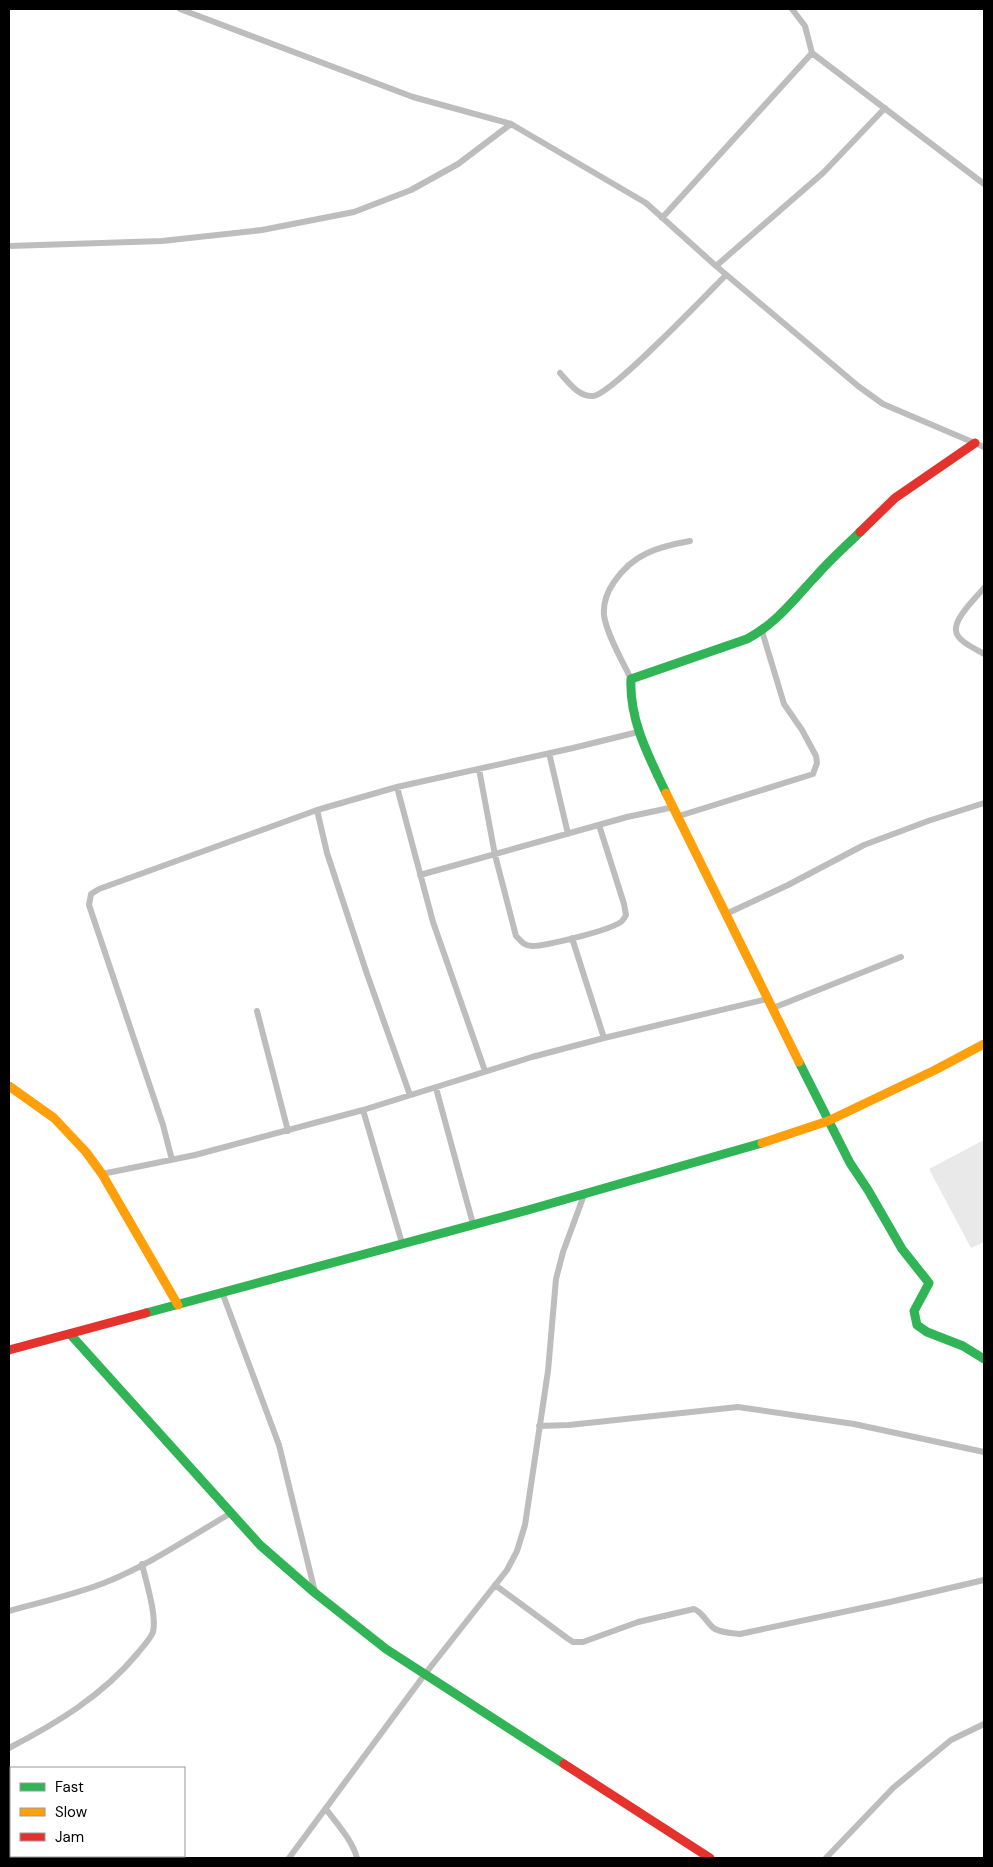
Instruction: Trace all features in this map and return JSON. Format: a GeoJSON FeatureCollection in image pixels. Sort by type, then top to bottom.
{"type":"FeatureCollection","features":[{"type":"Feature","properties":{"kind":"street"},"geometry":{"type":"LineString","coordinates":[[180,9],[413,97],[512,124],[646,203],[726,275],[858,386],[883,404],[980,445]]}},
{"type":"Feature","properties":{"kind":"street"},"geometry":{"type":"LineString","coordinates":[[792,9],[805,26],[812,52],[984,184]]}},
{"type":"Feature","properties":{"kind":"street"},"geometry":{"type":"LineString","coordinates":[[662,218],[812,52]]}},
{"type":"Feature","properties":{"kind":"street"},"geometry":{"type":"LineString","coordinates":[[716,266],[823,173],[885,108]]}},
{"type":"Feature","properties":{"kind":"street"},"geometry":{"type":"LineString","coordinates":[[9,246],[162,241],[262,230],[354,212],[411,190],[458,164],[512,124]]}},
{"type":"Feature","properties":{"kind":"street"},"geometry":{"type":"LineString","coordinates":[[560,373],[582,395],[595,396],[607,390],[637,364],[726,275]]}},
{"type":"Feature","properties":{"kind":"street"},"geometry":{"type":"LineString","coordinates":[[631,679],[746,639],[762,631],[895,498],[980,445]]}},
{"type":"Feature","properties":{"kind":"street"},"geometry":{"type":"LineString","coordinates":[[690,541],[666,546],[636,558],[622,570],[608,591],[604,603],[604,616],[631,679],[630,700],[638,732],[698,860],[828,1121],[902,1249],[929,1283],[914,1311],[917,1325],[927,1332],[963,1346],[984,1359]]}},
{"type":"Feature","properties":{"kind":"street"},"geometry":{"type":"LineString","coordinates":[[984,588],[956,622],[955,631],[959,638],[984,654]]}},
{"type":"Feature","properties":{"kind":"street"},"geometry":{"type":"LineString","coordinates":[[679,816],[813,774],[816,769],[816,756],[802,730],[784,704],[762,631]]}},
{"type":"Feature","properties":{"kind":"street"},"geometry":{"type":"LineString","coordinates":[[172,1160],[163,1125],[90,905],[91,894],[99,889],[317,810],[396,787],[638,732]]}},
{"type":"Feature","properties":{"kind":"street"},"geometry":{"type":"LineString","coordinates":[[549,753],[568,834]]}},
{"type":"Feature","properties":{"kind":"street"},"geometry":{"type":"LineString","coordinates":[[479,769],[495,855],[516,936],[522,943],[531,946],[572,938],[622,922],[626,915],[614,869],[599,825]]}},
{"type":"Feature","properties":{"kind":"street"},"geometry":{"type":"LineString","coordinates":[[396,787],[444,958],[485,1071]]}},
{"type":"Feature","properties":{"kind":"street"},"geometry":{"type":"LineString","coordinates":[[726,914],[788,885],[864,845],[928,821],[984,803]]}},
{"type":"Feature","properties":{"kind":"street"},"geometry":{"type":"LineString","coordinates":[[420,875],[599,825],[674,807]]}},
{"type":"Feature","properties":{"kind":"street"},"geometry":{"type":"LineString","coordinates":[[317,810],[327,853],[410,1095]]}},
{"type":"Feature","properties":{"kind":"street"},"geometry":{"type":"LineString","coordinates":[[572,938],[604,1038]]}},
{"type":"Feature","properties":{"kind":"street"},"geometry":{"type":"LineString","coordinates":[[773,1008],[901,956]]}},
{"type":"Feature","properties":{"kind":"street"},"geometry":{"type":"LineString","coordinates":[[102,1174],[172,1160],[288,1131],[436,1088],[485,1071],[604,1038],[767,999]]}},
{"type":"Feature","properties":{"kind":"street"},"geometry":{"type":"LineString","coordinates":[[257,1010],[288,1131]]}},
{"type":"Feature","properties":{"kind":"street"},"geometry":{"type":"LineString","coordinates":[[9,1350],[740,1151],[828,1121],[936,1070],[984,1044]]}},
{"type":"Feature","properties":{"kind":"street"},"geometry":{"type":"LineString","coordinates":[[9,1086],[51,1115],[68,1130],[102,1174],[178,1305]]}},
{"type":"Feature","properties":{"kind":"street"},"geometry":{"type":"LineString","coordinates":[[436,1088],[472,1224]]}},
{"type":"Feature","properties":{"kind":"street"},"geometry":{"type":"LineString","coordinates":[[363,1110],[402,1243]]}},
{"type":"Feature","properties":{"kind":"street"},"geometry":{"type":"LineString","coordinates":[[289,1858],[425,1674],[507,1570],[517,1551],[525,1525],[548,1371],[556,1279],[584,1195]]}},
{"type":"Feature","properties":{"kind":"street"},"geometry":{"type":"LineString","coordinates":[[222,1292],[279,1445],[315,1593]]}},
{"type":"Feature","properties":{"kind":"street"},"geometry":{"type":"LineString","coordinates":[[70,1334],[260,1545],[315,1593],[386,1649],[710,1858]]}},
{"type":"Feature","properties":{"kind":"street"},"geometry":{"type":"LineString","coordinates":[[539,1426],[569,1425],[738,1407],[854,1424],[984,1452]]}},
{"type":"Feature","properties":{"kind":"street"},"geometry":{"type":"LineString","coordinates":[[9,1610],[60,1598],[104,1583],[142,1564],[231,1513]]}},
{"type":"Feature","properties":{"kind":"street"},"geometry":{"type":"LineString","coordinates":[[9,1748],[54,1724],[85,1704],[125,1669],[146,1642],[152,1633],[153,1625],[151,1602],[142,1564]]}},
{"type":"Feature","properties":{"kind":"street"},"geometry":{"type":"LineString","coordinates":[[495,1585],[573,1642],[583,1642],[638,1622],[694,1609],[702,1614],[714,1628],[724,1633],[740,1634],[984,1580]]}},
{"type":"Feature","properties":{"kind":"street"},"geometry":{"type":"LineString","coordinates":[[826,1858],[893,1788],[951,1740],[984,1724]]}},
{"type":"Feature","properties":{"kind":"street"},"geometry":{"type":"LineString","coordinates":[[326,1809],[355,1850],[357,1858]]}},
{"type":"Feature","properties":{"kind":"shaded area"},"geometry":{"type":"Polygon","coordinates":[[[984,1140],[984,1242],[971,1248],[929,1169],[984,1140]]]}},
{"type":"Feature","properties":{"kind":"traffic: fast"},"geometry":{"type":"LineString","coordinates":[[666,793],[641,738],[633,709],[631,679],[747,639],[757,633],[784,610],[860,532]]}},
{"type":"Feature","properties":{"kind":"traffic: fast"},"geometry":{"type":"LineString","coordinates":[[799,1062],[850,1163],[902,1249],[929,1283],[914,1311],[917,1325],[927,1332],[963,1346],[984,1359]]}},
{"type":"Feature","properties":{"kind":"traffic: fast"},"geometry":{"type":"LineString","coordinates":[[146,1313],[528,1210],[762,1143]]}},
{"type":"Feature","properties":{"kind":"traffic: fast"},"geometry":{"type":"LineString","coordinates":[[70,1334],[260,1545],[315,1593],[386,1649],[564,1764]]}},
{"type":"Feature","properties":{"kind":"traffic: slow"},"geometry":{"type":"LineString","coordinates":[[666,793],[799,1062]]}},
{"type":"Feature","properties":{"kind":"traffic: slow"},"geometry":{"type":"LineString","coordinates":[[762,1143],[828,1121],[935,1070],[984,1044]]}},
{"type":"Feature","properties":{"kind":"traffic: slow"},"geometry":{"type":"LineString","coordinates":[[9,1086],[54,1118],[86,1152],[102,1174],[178,1305]]}},
{"type":"Feature","properties":{"kind":"traffic: jam"},"geometry":{"type":"LineString","coordinates":[[860,532],[895,498],[975,443]]}},
{"type":"Feature","properties":{"kind":"traffic: jam"},"geometry":{"type":"LineString","coordinates":[[9,1350],[146,1313]]}},
{"type":"Feature","properties":{"kind":"traffic: jam"},"geometry":{"type":"LineString","coordinates":[[564,1764],[710,1858]]}}]}
